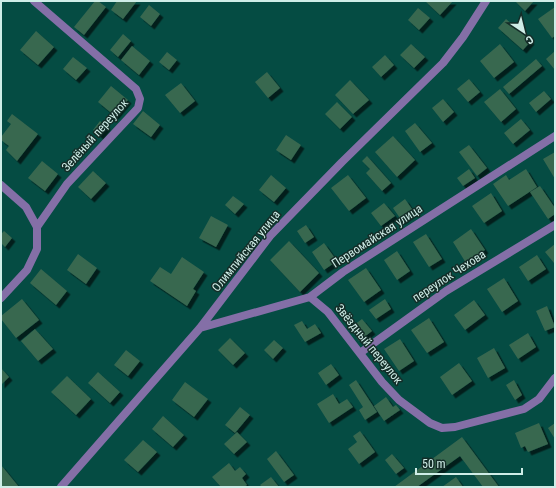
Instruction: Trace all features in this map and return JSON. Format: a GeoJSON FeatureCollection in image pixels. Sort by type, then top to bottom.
{"type":"FeatureCollection","features":[{"type":"Feature","properties":{"kind":"street","name":"Зелёный переулок"},"geometry":{"type":"LineString","coordinates":[[34,1],[136,89],[140,99],[138,108],[67,184],[37,227]]}},
{"type":"Feature","properties":{"kind":"street","name":"Олимпийская улица"},"geometry":{"type":"LineString","coordinates":[[61,487],[200,328],[270,236],[342,162],[443,63],[463,37],[486,1]]}},
{"type":"Feature","properties":{"kind":"street","name":"Первомайская улица"},"geometry":{"type":"LineString","coordinates":[[200,328],[310,297],[343,272],[555,136]]}},
{"type":"Feature","properties":{"kind":"street"},"geometry":{"type":"LineString","coordinates":[[1,185],[26,207],[37,227],[37,249],[27,270],[1,298]]}},
{"type":"Feature","properties":{"kind":"street","name":"переулок Чехова"},"geometry":{"type":"LineString","coordinates":[[360,353],[446,290],[555,224]]}},
{"type":"Feature","properties":{"kind":"street","name":"Звёздный переулок"},"geometry":{"type":"LineString","coordinates":[[310,297],[328,312],[382,382],[399,400],[430,422],[442,428],[455,427],[524,409],[539,399],[555,378]]}},
{"type":"Feature","properties":{"kind":"building"},"geometry":{"type":"Polygon","coordinates":[[[95,1],[98,1],[106,7],[84,35],[74,27],[95,1]]]}},
{"type":"Feature","properties":{"kind":"building"},"geometry":{"type":"Polygon","coordinates":[[[117,1],[137,1],[123,19],[111,10],[117,1]]]}},
{"type":"Feature","properties":{"kind":"building"},"geometry":{"type":"Polygon","coordinates":[[[425,1],[453,1],[440,15],[425,1]]]}},
{"type":"Feature","properties":{"kind":"building"},"geometry":{"type":"Polygon","coordinates":[[[515,1],[534,1],[525,11],[515,1]]]}},
{"type":"Feature","properties":{"kind":"building"},"geometry":{"type":"Polygon","coordinates":[[[149,5],[160,14],[151,26],[140,17],[149,5]]]}},
{"type":"Feature","properties":{"kind":"building"},"geometry":{"type":"Polygon","coordinates":[[[555,7],[555,36],[552,38],[538,19],[555,7]]]}},
{"type":"Feature","properties":{"kind":"building"},"geometry":{"type":"Polygon","coordinates":[[[418,8],[430,18],[419,30],[408,20],[418,8]]]}},
{"type":"Feature","properties":{"kind":"building"},"geometry":{"type":"Polygon","coordinates":[[[506,19],[531,41],[523,50],[498,28],[506,19]]]}},
{"type":"Feature","properties":{"kind":"building"},"geometry":{"type":"Polygon","coordinates":[[[36,31],[54,47],[38,65],[20,50],[36,31]]]}},
{"type":"Feature","properties":{"kind":"building"},"geometry":{"type":"Polygon","coordinates":[[[123,34],[131,41],[118,57],[110,50],[123,34]]]}},
{"type":"Feature","properties":{"kind":"building"},"geometry":{"type":"Polygon","coordinates":[[[411,44],[425,57],[414,68],[400,55],[411,44]]]}},
{"type":"Feature","properties":{"kind":"building"},"geometry":{"type":"Polygon","coordinates":[[[500,44],[514,62],[494,78],[480,61],[500,44]]]}},
{"type":"Feature","properties":{"kind":"building"},"geometry":{"type":"Polygon","coordinates":[[[132,46],[150,61],[139,75],[121,60],[132,46]]]}},
{"type":"Feature","properties":{"kind":"building"},"geometry":{"type":"Polygon","coordinates":[[[555,51],[555,70],[546,59],[555,51]]]}},
{"type":"Feature","properties":{"kind":"building"},"geometry":{"type":"Polygon","coordinates":[[[167,52],[177,60],[169,70],[159,62],[167,52]]]}},
{"type":"Feature","properties":{"kind":"building"},"geometry":{"type":"Polygon","coordinates":[[[385,55],[394,65],[381,77],[372,67],[385,55]]]}},
{"type":"Feature","properties":{"kind":"building"},"geometry":{"type":"Polygon","coordinates":[[[73,57],[87,68],[76,80],[63,69],[73,57]]]}},
{"type":"Feature","properties":{"kind":"building"},"geometry":{"type":"Polygon","coordinates":[[[536,59],[542,66],[509,94],[503,87],[536,59]]]}},
{"type":"Feature","properties":{"kind":"building"},"geometry":{"type":"Polygon","coordinates":[[[267,72],[280,88],[268,98],[255,82],[267,72]]]}},
{"type":"Feature","properties":{"kind":"building"},"geometry":{"type":"Polygon","coordinates":[[[469,79],[480,92],[468,102],[457,89],[469,79]]]}},
{"type":"Feature","properties":{"kind":"building"},"geometry":{"type":"Polygon","coordinates":[[[350,80],[369,100],[353,114],[335,95],[350,80]]]}},
{"type":"Feature","properties":{"kind":"building"},"geometry":{"type":"Polygon","coordinates":[[[181,83],[195,101],[180,113],[165,95],[181,83]]]}},
{"type":"Feature","properties":{"kind":"building"},"geometry":{"type":"Polygon","coordinates":[[[111,86],[128,100],[115,116],[98,102],[111,86]]]}},
{"type":"Feature","properties":{"kind":"building"},"geometry":{"type":"Polygon","coordinates":[[[500,89],[516,109],[501,122],[484,102],[500,89]]]}},
{"type":"Feature","properties":{"kind":"building"},"geometry":{"type":"Polygon","coordinates":[[[544,91],[551,99],[536,112],[529,103],[544,91]]]}},
{"type":"Feature","properties":{"kind":"building"},"geometry":{"type":"Polygon","coordinates":[[[443,99],[454,112],[443,122],[432,108],[443,99]]]}},
{"type":"Feature","properties":{"kind":"building"},"geometry":{"type":"Polygon","coordinates":[[[337,102],[352,117],[340,129],[325,114],[337,102]]]}},
{"type":"Feature","properties":{"kind":"building"},"geometry":{"type":"Polygon","coordinates":[[[143,111],[160,125],[151,137],[133,124],[143,111]]]}},
{"type":"Feature","properties":{"kind":"building"},"geometry":{"type":"Polygon","coordinates":[[[12,114],[38,134],[17,161],[6,150],[9,146],[1,140],[1,137],[11,124],[7,121],[12,114]]]}},
{"type":"Feature","properties":{"kind":"building"},"geometry":{"type":"Polygon","coordinates":[[[521,119],[530,130],[513,144],[504,133],[521,119]]]}},
{"type":"Feature","properties":{"kind":"building"},"geometry":{"type":"Polygon","coordinates":[[[100,121],[107,127],[100,136],[93,130],[100,121]]]}},
{"type":"Feature","properties":{"kind":"building"},"geometry":{"type":"Polygon","coordinates":[[[415,123],[432,143],[420,152],[405,131],[415,123]]]}},
{"type":"Feature","properties":{"kind":"building"},"geometry":{"type":"Polygon","coordinates":[[[286,135],[301,145],[291,160],[276,150],[286,135]]]}},
{"type":"Feature","properties":{"kind":"building"},"geometry":{"type":"Polygon","coordinates":[[[393,136],[415,160],[397,177],[375,152],[393,136]]]}},
{"type":"Feature","properties":{"kind":"building"},"geometry":{"type":"Polygon","coordinates":[[[469,145],[487,168],[477,176],[459,152],[469,145]]]}},
{"type":"Feature","properties":{"kind":"building"},"geometry":{"type":"Polygon","coordinates":[[[555,152],[555,179],[543,159],[555,152]]]}},
{"type":"Feature","properties":{"kind":"building"},"geometry":{"type":"Polygon","coordinates":[[[367,156],[391,183],[382,191],[366,173],[370,169],[362,161],[367,156]]]}},
{"type":"Feature","properties":{"kind":"building"},"geometry":{"type":"Polygon","coordinates":[[[42,161],[58,174],[45,191],[28,178],[42,161]]]}},
{"type":"Feature","properties":{"kind":"building"},"geometry":{"type":"Polygon","coordinates":[[[469,169],[475,178],[463,186],[457,178],[469,169]]]}},
{"type":"Feature","properties":{"kind":"building"},"geometry":{"type":"Polygon","coordinates":[[[526,169],[537,187],[508,206],[493,184],[506,175],[509,180],[526,169]]]}},
{"type":"Feature","properties":{"kind":"building"},"geometry":{"type":"Polygon","coordinates":[[[93,171],[106,183],[91,199],[78,187],[93,171]]]}},
{"type":"Feature","properties":{"kind":"building"},"geometry":{"type":"Polygon","coordinates":[[[271,175],[286,188],[274,202],[259,190],[271,175]]]}},
{"type":"Feature","properties":{"kind":"building"},"geometry":{"type":"Polygon","coordinates":[[[348,175],[366,198],[349,211],[331,188],[348,175]]]}},
{"type":"Feature","properties":{"kind":"building"},"geometry":{"type":"Polygon","coordinates":[[[540,186],[555,208],[555,214],[548,219],[530,192],[540,186]]]}},
{"type":"Feature","properties":{"kind":"building"},"geometry":{"type":"Polygon","coordinates":[[[491,193],[502,211],[484,223],[472,206],[491,193]]]}},
{"type":"Feature","properties":{"kind":"building"},"geometry":{"type":"Polygon","coordinates":[[[233,196],[244,204],[235,214],[225,205],[233,196]]]}},
{"type":"Feature","properties":{"kind":"building"},"geometry":{"type":"Polygon","coordinates":[[[405,199],[414,212],[402,221],[393,208],[405,199]]]}},
{"type":"Feature","properties":{"kind":"building"},"geometry":{"type":"Polygon","coordinates":[[[384,203],[395,216],[381,226],[371,213],[384,203]]]}},
{"type":"Feature","properties":{"kind":"building"},"geometry":{"type":"Polygon","coordinates":[[[211,216],[228,225],[216,247],[199,238],[211,216]]]}},
{"type":"Feature","properties":{"kind":"building"},"geometry":{"type":"Polygon","coordinates":[[[306,225],[314,237],[305,243],[297,231],[306,225]]]}},
{"type":"Feature","properties":{"kind":"building"},"geometry":{"type":"Polygon","coordinates":[[[471,229],[485,250],[466,263],[453,242],[471,229]]]}},
{"type":"Feature","properties":{"kind":"building"},"geometry":{"type":"Polygon","coordinates":[[[4,231],[12,238],[5,247],[1,243],[1,234],[4,231]]]}},
{"type":"Feature","properties":{"kind":"building"},"geometry":{"type":"Polygon","coordinates":[[[426,234],[442,259],[429,267],[413,242],[426,234]]]}},
{"type":"Feature","properties":{"kind":"building"},"geometry":{"type":"Polygon","coordinates":[[[289,241],[319,273],[300,292],[270,260],[289,241]]]}},
{"type":"Feature","properties":{"kind":"building"},"geometry":{"type":"Polygon","coordinates":[[[324,243],[337,261],[324,270],[312,252],[324,243]]]}},
{"type":"Feature","properties":{"kind":"building"},"geometry":{"type":"Polygon","coordinates":[[[555,244],[555,262],[554,263],[545,252],[555,244]]]}},
{"type":"Feature","properties":{"kind":"building"},"geometry":{"type":"Polygon","coordinates":[[[397,251],[410,271],[397,280],[384,260],[397,251]]]}},
{"type":"Feature","properties":{"kind":"building"},"geometry":{"type":"Polygon","coordinates":[[[78,254],[97,268],[86,284],[67,270],[78,254]]]}},
{"type":"Feature","properties":{"kind":"building"},"geometry":{"type":"Polygon","coordinates":[[[537,255],[546,269],[528,281],[519,267],[537,255]]]}},
{"type":"Feature","properties":{"kind":"building"},"geometry":{"type":"Polygon","coordinates":[[[182,257],[204,272],[193,289],[196,291],[187,306],[150,281],[160,267],[171,274],[182,257]]]}},
{"type":"Feature","properties":{"kind":"building"},"geometry":{"type":"Polygon","coordinates":[[[366,268],[381,290],[364,302],[348,280],[366,268]]]}},
{"type":"Feature","properties":{"kind":"building"},"geometry":{"type":"Polygon","coordinates":[[[41,269],[67,291],[56,305],[30,283],[41,269]]]}},
{"type":"Feature","properties":{"kind":"building"},"geometry":{"type":"Polygon","coordinates":[[[504,278],[518,301],[502,312],[487,289],[504,278]]]}},
{"type":"Feature","properties":{"kind":"building"},"geometry":{"type":"Polygon","coordinates":[[[22,299],[39,320],[16,338],[1,319],[1,316],[22,299]]]}},
{"type":"Feature","properties":{"kind":"building"},"geometry":{"type":"Polygon","coordinates":[[[385,299],[391,309],[376,319],[369,310],[385,299]]]}},
{"type":"Feature","properties":{"kind":"building"},"geometry":{"type":"Polygon","coordinates":[[[474,300],[485,315],[465,330],[454,315],[474,300]]]}},
{"type":"Feature","properties":{"kind":"building"},"geometry":{"type":"Polygon","coordinates":[[[547,306],[555,327],[545,331],[536,311],[547,306]]]}},
{"type":"Feature","properties":{"kind":"building"},"geometry":{"type":"Polygon","coordinates":[[[429,318],[444,342],[427,353],[411,330],[429,318]]]}},
{"type":"Feature","properties":{"kind":"building"},"geometry":{"type":"Polygon","coordinates":[[[362,319],[372,331],[359,341],[350,328],[362,319]]]}},
{"type":"Feature","properties":{"kind":"building"},"geometry":{"type":"Polygon","coordinates":[[[302,321],[307,329],[315,324],[321,333],[305,342],[294,325],[302,321]]]}},
{"type":"Feature","properties":{"kind":"building"},"geometry":{"type":"Polygon","coordinates":[[[35,329],[53,349],[38,361],[21,341],[35,329]]]}},
{"type":"Feature","properties":{"kind":"building"},"geometry":{"type":"Polygon","coordinates":[[[528,333],[536,347],[518,359],[509,345],[528,333]]]}},
{"type":"Feature","properties":{"kind":"building"},"geometry":{"type":"Polygon","coordinates":[[[230,338],[245,353],[233,365],[218,350],[230,338]]]}},
{"type":"Feature","properties":{"kind":"building"},"geometry":{"type":"Polygon","coordinates":[[[400,339],[414,361],[399,371],[384,349],[400,339]]]}},
{"type":"Feature","properties":{"kind":"building"},"geometry":{"type":"Polygon","coordinates":[[[274,340],[283,348],[273,359],[264,350],[274,340]]]}},
{"type":"Feature","properties":{"kind":"building"},"geometry":{"type":"Polygon","coordinates":[[[494,348],[505,368],[488,378],[477,358],[494,348]]]}},
{"type":"Feature","properties":{"kind":"building"},"geometry":{"type":"Polygon","coordinates":[[[126,350],[140,361],[128,376],[114,365],[126,350]]]}},
{"type":"Feature","properties":{"kind":"building"},"geometry":{"type":"Polygon","coordinates":[[[459,363],[472,381],[452,395],[440,377],[459,363]]]}},
{"type":"Feature","properties":{"kind":"building"},"geometry":{"type":"Polygon","coordinates":[[[331,364],[339,375],[326,385],[318,373],[331,364]]]}},
{"type":"Feature","properties":{"kind":"building"},"geometry":{"type":"Polygon","coordinates":[[[1,368],[9,377],[1,385],[1,368]]]}},
{"type":"Feature","properties":{"kind":"building"},"geometry":{"type":"Polygon","coordinates":[[[98,372],[120,392],[110,403],[88,383],[98,372]]]}},
{"type":"Feature","properties":{"kind":"building"},"geometry":{"type":"Polygon","coordinates":[[[67,376],[91,399],[76,415],[51,392],[67,376]]]}},
{"type":"Feature","properties":{"kind":"building"},"geometry":{"type":"Polygon","coordinates":[[[356,380],[377,412],[365,420],[359,410],[363,407],[349,385],[356,380]]]}},
{"type":"Feature","properties":{"kind":"building"},"geometry":{"type":"Polygon","coordinates":[[[514,380],[522,395],[515,400],[506,385],[514,380]]]}},
{"type":"Feature","properties":{"kind":"building"},"geometry":{"type":"Polygon","coordinates":[[[185,382],[208,399],[194,417],[172,400],[185,382]]]}},
{"type":"Feature","properties":{"kind":"building"},"geometry":{"type":"Polygon","coordinates":[[[333,394],[339,404],[347,399],[353,407],[329,423],[317,404],[333,394]]]}},
{"type":"Feature","properties":{"kind":"building"},"geometry":{"type":"Polygon","coordinates":[[[386,397],[393,407],[396,405],[400,410],[384,421],[374,406],[386,397]]]}},
{"type":"Feature","properties":{"kind":"building"},"geometry":{"type":"Polygon","coordinates":[[[240,407],[250,415],[235,433],[225,425],[240,407]]]}},
{"type":"Feature","properties":{"kind":"building"},"geometry":{"type":"Polygon","coordinates":[[[163,416],[184,435],[173,447],[152,429],[163,416]]]}},
{"type":"Feature","properties":{"kind":"building"},"geometry":{"type":"Polygon","coordinates":[[[539,423],[548,444],[528,452],[525,446],[521,448],[515,433],[539,423]]]}},
{"type":"Feature","properties":{"kind":"building"},"geometry":{"type":"Polygon","coordinates":[[[555,423],[555,439],[548,428],[555,423]]]}},
{"type":"Feature","properties":{"kind":"building"},"geometry":{"type":"Polygon","coordinates":[[[360,431],[375,452],[359,464],[348,449],[357,442],[353,436],[360,431]]]}},
{"type":"Feature","properties":{"kind":"building"},"geometry":{"type":"Polygon","coordinates":[[[237,432],[247,442],[234,454],[224,444],[237,432]]]}},
{"type":"Feature","properties":{"kind":"building"},"geometry":{"type":"Polygon","coordinates":[[[462,437],[499,487],[483,487],[460,456],[417,487],[394,487],[462,437]]]}},
{"type":"Feature","properties":{"kind":"building"},"geometry":{"type":"Polygon","coordinates":[[[143,440],[157,452],[138,472],[124,460],[143,440]]]}},
{"type":"Feature","properties":{"kind":"building"},"geometry":{"type":"Polygon","coordinates":[[[276,451],[294,475],[284,482],[267,459],[276,451]]]}},
{"type":"Feature","properties":{"kind":"building"},"geometry":{"type":"Polygon","coordinates":[[[392,454],[404,468],[396,474],[385,460],[392,454]]]}},
{"type":"Feature","properties":{"kind":"building"},"geometry":{"type":"Polygon","coordinates":[[[229,463],[235,471],[240,467],[246,474],[242,478],[247,485],[244,487],[221,487],[212,477],[229,463]]]}},
{"type":"Feature","properties":{"kind":"building"},"geometry":{"type":"Polygon","coordinates":[[[1,465],[19,487],[1,487],[1,465]]]}},
{"type":"Feature","properties":{"kind":"building"},"geometry":{"type":"Polygon","coordinates":[[[271,477],[279,487],[262,487],[260,485],[271,477]]]}},
{"type":"Feature","properties":{"kind":"building"},"geometry":{"type":"Polygon","coordinates":[[[456,477],[463,487],[442,487],[456,477]]]}}]}
